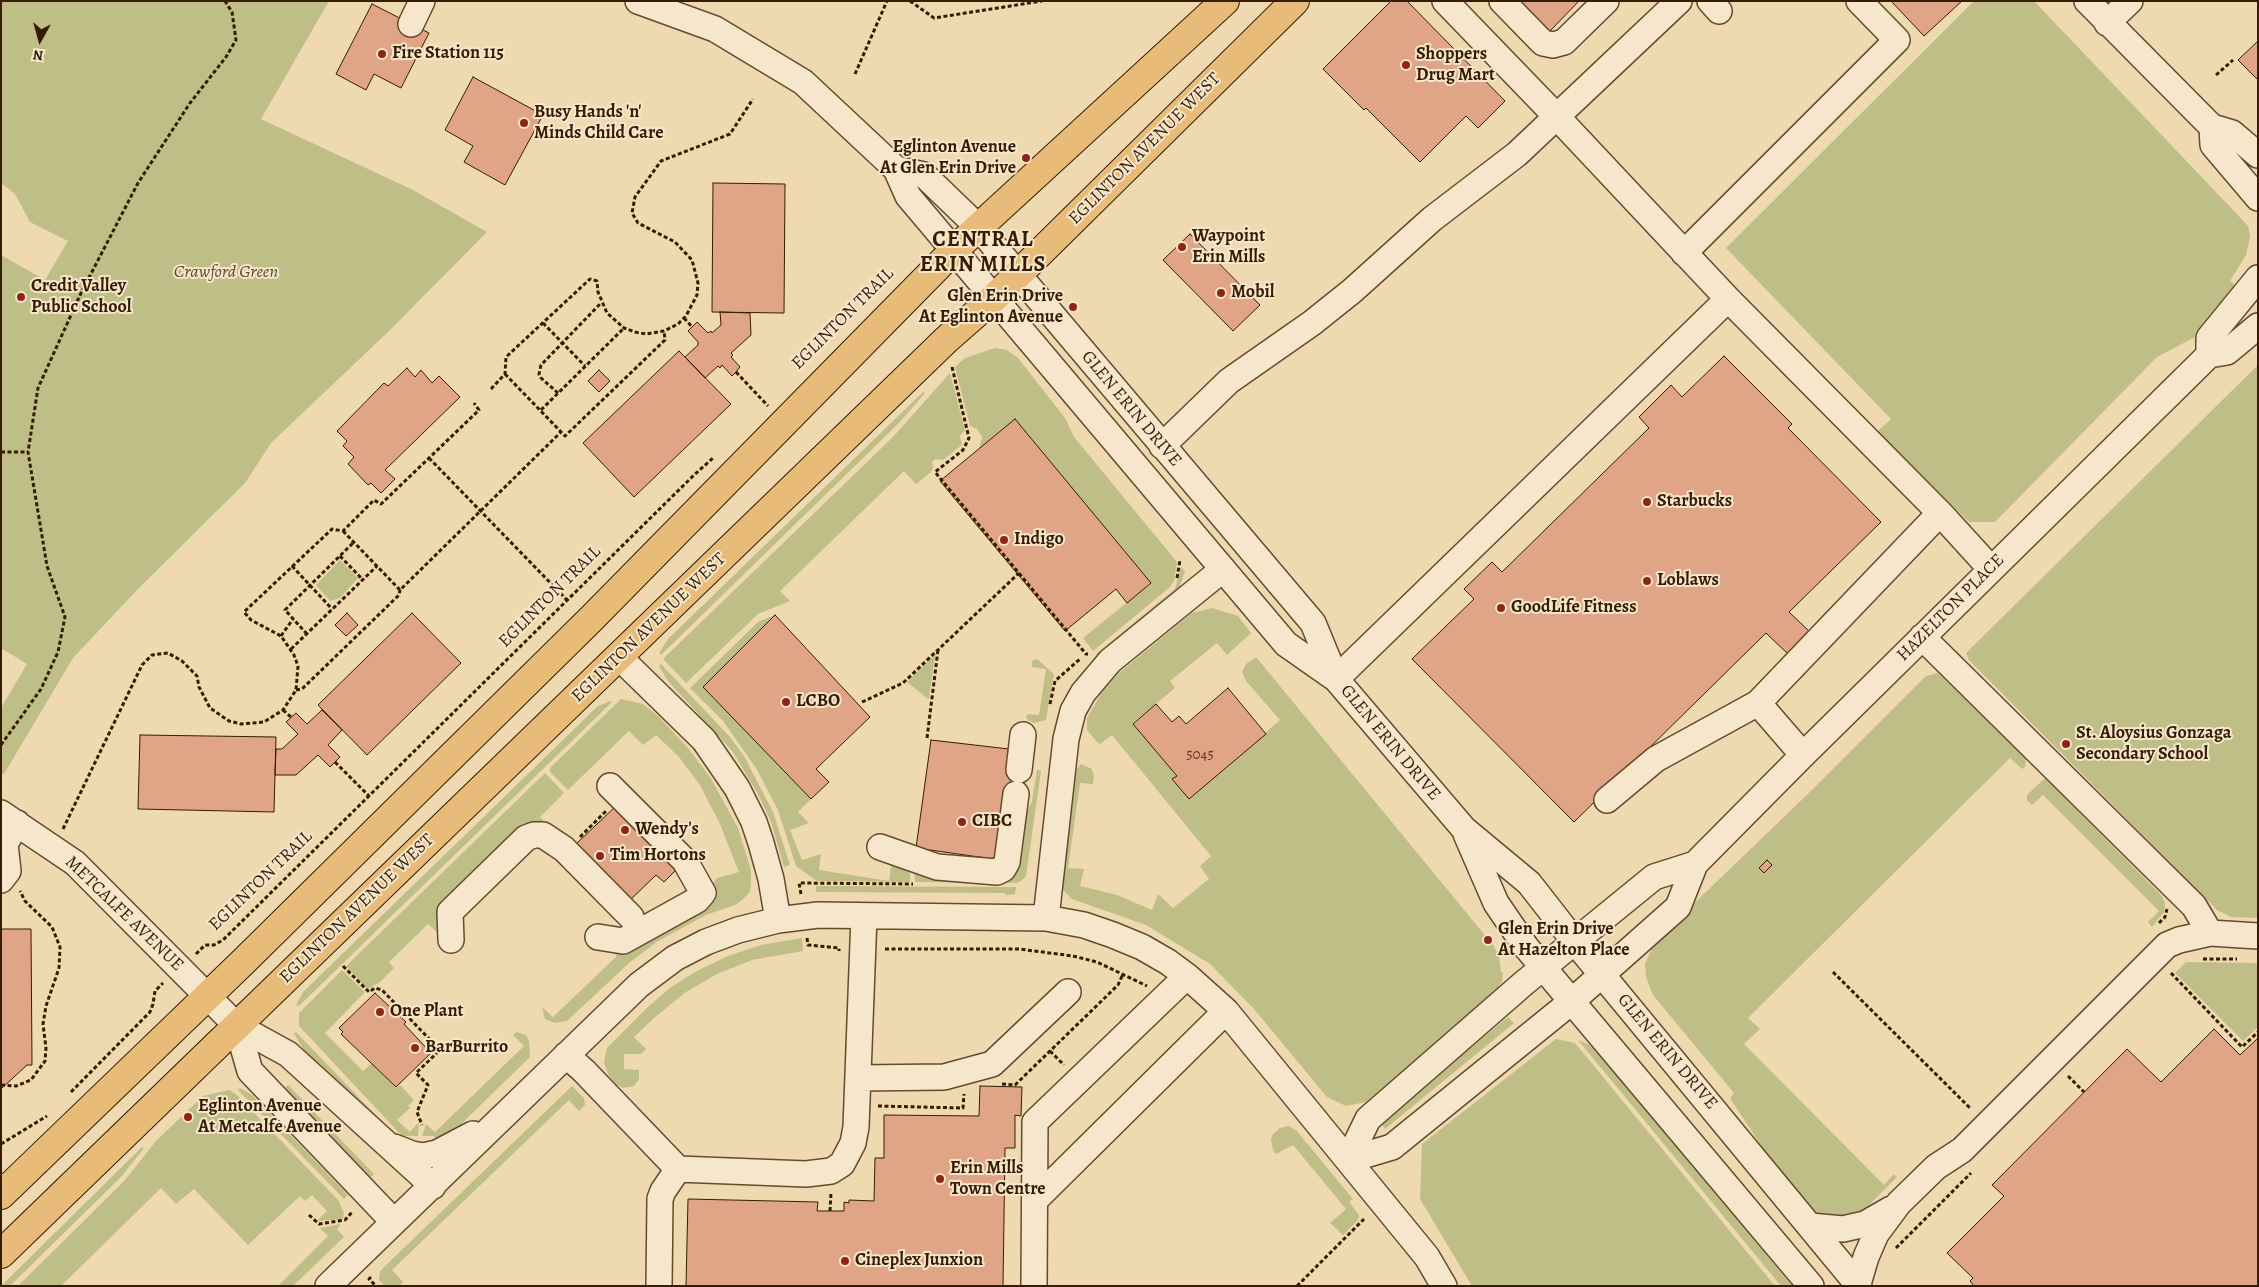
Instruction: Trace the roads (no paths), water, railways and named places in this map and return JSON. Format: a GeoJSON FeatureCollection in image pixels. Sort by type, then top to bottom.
{"type":"FeatureCollection","features":[{"type":"Feature","properties":{"kind":"main road"},"geometry":{"type":"LineString","coordinates":[[1,1196],[208,997],[592,618],[955,249],[1225,1]]}},
{"type":"Feature","properties":{"kind":"main road","name":"EGLINTON AVENUE WEST"},"geometry":{"type":"LineString","coordinates":[[1,1254],[940,346],[995,298],[1295,1]]}},
{"type":"Feature","properties":{"kind":"street"},"geometry":{"type":"LineString","coordinates":[[411,24],[422,1]]}},
{"type":"Feature","properties":{"kind":"street","name":"GLEN ERIN DRIVE"},"geometry":{"type":"LineString","coordinates":[[638,1],[714,29],[803,82],[896,169],[908,196],[955,249],[1222,570],[1286,644],[1336,679],[1464,829],[1529,883],[1602,975],[1859,1285]]}},
{"type":"Feature","properties":{"kind":"street"},"geometry":{"type":"LineString","coordinates":[[1502,1],[1543,43],[1553,45],[1564,42],[1606,1]]}},
{"type":"Feature","properties":{"kind":"street"},"geometry":{"type":"LineString","coordinates":[[1162,446],[1229,381],[1318,318],[1432,219],[1517,154],[1558,118],[1679,1]]}},
{"type":"Feature","properties":{"kind":"street"},"geometry":{"type":"LineString","coordinates":[[1684,253],[1897,40],[1859,1]]}},
{"type":"Feature","properties":{"kind":"street"},"geometry":{"type":"LineString","coordinates":[[2087,1],[2212,127],[2232,133],[2258,155]]}},
{"type":"Feature","properties":{"kind":"street"},"geometry":{"type":"LineString","coordinates":[[2107,22],[2130,1]]}},
{"type":"Feature","properties":{"kind":"street"},"geometry":{"type":"LineString","coordinates":[[1447,2],[1728,299],[1940,513],[1991,569]]}},
{"type":"Feature","properties":{"kind":"street"},"geometry":{"type":"LineString","coordinates":[[2212,127],[2213,145],[2258,198]]}},
{"type":"Feature","properties":{"kind":"street","name":"GLEN ERIN DRIVE"},"geometry":{"type":"LineString","coordinates":[[896,169],[924,175],[978,228],[1313,623],[1336,679]]}},
{"type":"Feature","properties":{"kind":"street"},"geometry":{"type":"LineString","coordinates":[[2209,355],[2209,338],[2258,278]]}},
{"type":"Feature","properties":{"kind":"street"},"geometry":{"type":"LineString","coordinates":[[1336,679],[1728,299]]}},
{"type":"Feature","properties":{"kind":"street","name":"HAZELTON PLACE"},"geometry":{"type":"LineString","coordinates":[[1348,1160],[1392,1147],[1571,1002],[1678,907],[1695,864],[1803,755],[2209,355],[2227,352],[2258,326]]}},
{"type":"Feature","properties":{"kind":"street"},"geometry":{"type":"LineString","coordinates":[[1608,800],[1656,759],[1758,703],[1940,513]]}},
{"type":"Feature","properties":{"kind":"street"},"geometry":{"type":"LineString","coordinates":[[1046,918],[1066,739],[1073,711],[1083,693],[1110,661],[1222,570]]}},
{"type":"Feature","properties":{"kind":"street"},"geometry":{"type":"LineString","coordinates":[[1922,637],[2194,906],[2210,933]]}},
{"type":"Feature","properties":{"kind":"street"},"geometry":{"type":"LineString","coordinates":[[619,657],[704,740],[737,788],[754,822],[761,843],[771,879],[778,920]]}},
{"type":"Feature","properties":{"kind":"street"},"geometry":{"type":"LineString","coordinates":[[1758,703],[1803,755]]}},
{"type":"Feature","properties":{"kind":"street"},"geometry":{"type":"LineString","coordinates":[[1019,770],[1023,735]]}},
{"type":"Feature","properties":{"kind":"street"},"geometry":{"type":"LineString","coordinates":[[880,847],[937,867],[997,872],[1003,869],[1007,862],[1016,794]]}},
{"type":"Feature","properties":{"kind":"street"},"geometry":{"type":"LineString","coordinates":[[598,937],[623,941],[697,900],[704,893],[685,861],[610,797]]}},
{"type":"Feature","properties":{"kind":"street"},"geometry":{"type":"LineString","coordinates":[[9,818],[3,845],[11,881]]}},
{"type":"Feature","properties":{"kind":"street","name":"METCALFE AVENUE"},"geometry":{"type":"LineString","coordinates":[[9,818],[74,863],[237,1026]]}},
{"type":"Feature","properties":{"kind":"street","name":"GLEN ERIN DRIVE"},"geometry":{"type":"LineString","coordinates":[[1464,829],[1496,903],[1543,968],[1811,1286]]}},
{"type":"Feature","properties":{"kind":"street"},"geometry":{"type":"LineString","coordinates":[[451,940],[450,912],[526,838],[534,835],[543,835],[564,850],[631,917]]}},
{"type":"Feature","properties":{"kind":"street","name":"HAZELTON PLACE"},"geometry":{"type":"LineString","coordinates":[[1348,1160],[1368,1119],[1543,968],[1654,877],[1695,864]]}},
{"type":"Feature","properties":{"kind":"street"},"geometry":{"type":"LineString","coordinates":[[328,1286],[639,985],[675,958],[706,942],[738,930],[778,920],[818,915],[1046,918],[1084,926],[1142,947],[1188,976],[1226,1011],[1427,1257],[1444,1286]]}},
{"type":"Feature","properties":{"kind":"street"},"geometry":{"type":"LineString","coordinates":[[566,1055],[584,1071],[678,1169],[806,1174],[831,1171],[842,1164],[853,1143],[858,1078],[864,916]]}},
{"type":"Feature","properties":{"kind":"street"},"geometry":{"type":"LineString","coordinates":[[1859,1285],[1866,1257],[1876,1234],[1899,1203],[1936,1167],[1962,1150],[2167,945],[2178,940],[2210,933],[2258,936]]}},
{"type":"Feature","properties":{"kind":"street"},"geometry":{"type":"LineString","coordinates":[[1034,1286],[1035,1122],[1188,976]]}},
{"type":"Feature","properties":{"kind":"street"},"geometry":{"type":"LineString","coordinates":[[858,1078],[944,1077],[992,1064],[1068,992]]}},
{"type":"Feature","properties":{"kind":"street"},"geometry":{"type":"LineString","coordinates":[[1035,1200],[1226,1011]]}},
{"type":"Feature","properties":{"kind":"street"},"geometry":{"type":"LineString","coordinates":[[237,1026],[288,1054],[433,1186]]}},
{"type":"Feature","properties":{"kind":"street"},"geometry":{"type":"LineString","coordinates":[[237,1026],[250,1071],[394,1222]]}},
{"type":"Feature","properties":{"kind":"street"},"geometry":{"type":"LineString","coordinates":[[384,1142],[412,1154],[423,1156],[437,1153],[501,1118]]}},
{"type":"Feature","properties":{"kind":"street"},"geometry":{"type":"LineString","coordinates":[[659,1286],[660,1199],[663,1191],[678,1169]]}},
{"type":"Feature","properties":{"kind":"street"},"geometry":{"type":"LineString","coordinates":[[1810,1226],[1843,1229],[1865,1224],[1899,1203]]}},
{"type":"Feature","properties":{"kind":"place","name":"Fire Station 115"},"geometry":{"type":"Point","coordinates":[382,54]}},
{"type":"Feature","properties":{"kind":"place","name":"Shoppers Drug Mart"},"geometry":{"type":"Point","coordinates":[1406,65]}},
{"type":"Feature","properties":{"kind":"place","name":"Busy Hands 'n' Minds Child Care"},"geometry":{"type":"Point","coordinates":[524,123]}},
{"type":"Feature","properties":{"kind":"place","name":"Eglinton Avenue At Glen Erin Drive"},"geometry":{"type":"Point","coordinates":[1026,158]}},
{"type":"Feature","properties":{"kind":"place","name":"Waypoint Erin Mills"},"geometry":{"type":"Point","coordinates":[1182,247]}},
{"type":"Feature","properties":{"kind":"place","name":"Mobil"},"geometry":{"type":"Point","coordinates":[1221,293]}},
{"type":"Feature","properties":{"kind":"place","name":"Credit Valley Public School"},"geometry":{"type":"Point","coordinates":[21,297]}},
{"type":"Feature","properties":{"kind":"place","name":"Glen Erin Drive At Eglinton Avenue"},"geometry":{"type":"Point","coordinates":[1073,307]}},
{"type":"Feature","properties":{"kind":"place","name":"Starbucks"},"geometry":{"type":"Point","coordinates":[1647,502]}},
{"type":"Feature","properties":{"kind":"place","name":"Indigo"},"geometry":{"type":"Point","coordinates":[1004,540]}},
{"type":"Feature","properties":{"kind":"place","name":"Loblaws"},"geometry":{"type":"Point","coordinates":[1647,581]}},
{"type":"Feature","properties":{"kind":"place","name":"GoodLife Fitness"},"geometry":{"type":"Point","coordinates":[1501,608]}},
{"type":"Feature","properties":{"kind":"place","name":"LCBO"},"geometry":{"type":"Point","coordinates":[786,702]}},
{"type":"Feature","properties":{"kind":"place","name":"St. Aloysius Gonzaga Secondary School"},"geometry":{"type":"Point","coordinates":[2066,744]}},
{"type":"Feature","properties":{"kind":"place","name":"CIBC"},"geometry":{"type":"Point","coordinates":[962,822]}},
{"type":"Feature","properties":{"kind":"place","name":"Wendy's"},"geometry":{"type":"Point","coordinates":[625,830]}},
{"type":"Feature","properties":{"kind":"place","name":"Tim Hortons"},"geometry":{"type":"Point","coordinates":[600,856]}},
{"type":"Feature","properties":{"kind":"place","name":"Glen Erin Drive At Hazelton Place"},"geometry":{"type":"Point","coordinates":[1488,940]}},
{"type":"Feature","properties":{"kind":"place","name":"One Plant"},"geometry":{"type":"Point","coordinates":[380,1012]}},
{"type":"Feature","properties":{"kind":"place","name":"BarBurrito"},"geometry":{"type":"Point","coordinates":[415,1048]}},
{"type":"Feature","properties":{"kind":"place","name":"Eglinton Avenue At Metcalfe Avenue"},"geometry":{"type":"Point","coordinates":[188,1117]}},
{"type":"Feature","properties":{"kind":"place","name":"Erin Mills Town Centre"},"geometry":{"type":"Point","coordinates":[940,1179]}},
{"type":"Feature","properties":{"kind":"place","name":"Cineplex Junxion"},"geometry":{"type":"Point","coordinates":[845,1261]}},
{"type":"Feature","properties":{"kind":"district","name":"CENTRAL ERIN MILLS"},"geometry":{"type":"Point","coordinates":[983,254]}},
{"type":"Feature","properties":{"kind":"park label","name":"Crawford Green"},"geometry":{"type":"Point","coordinates":[226,273]}}]}
